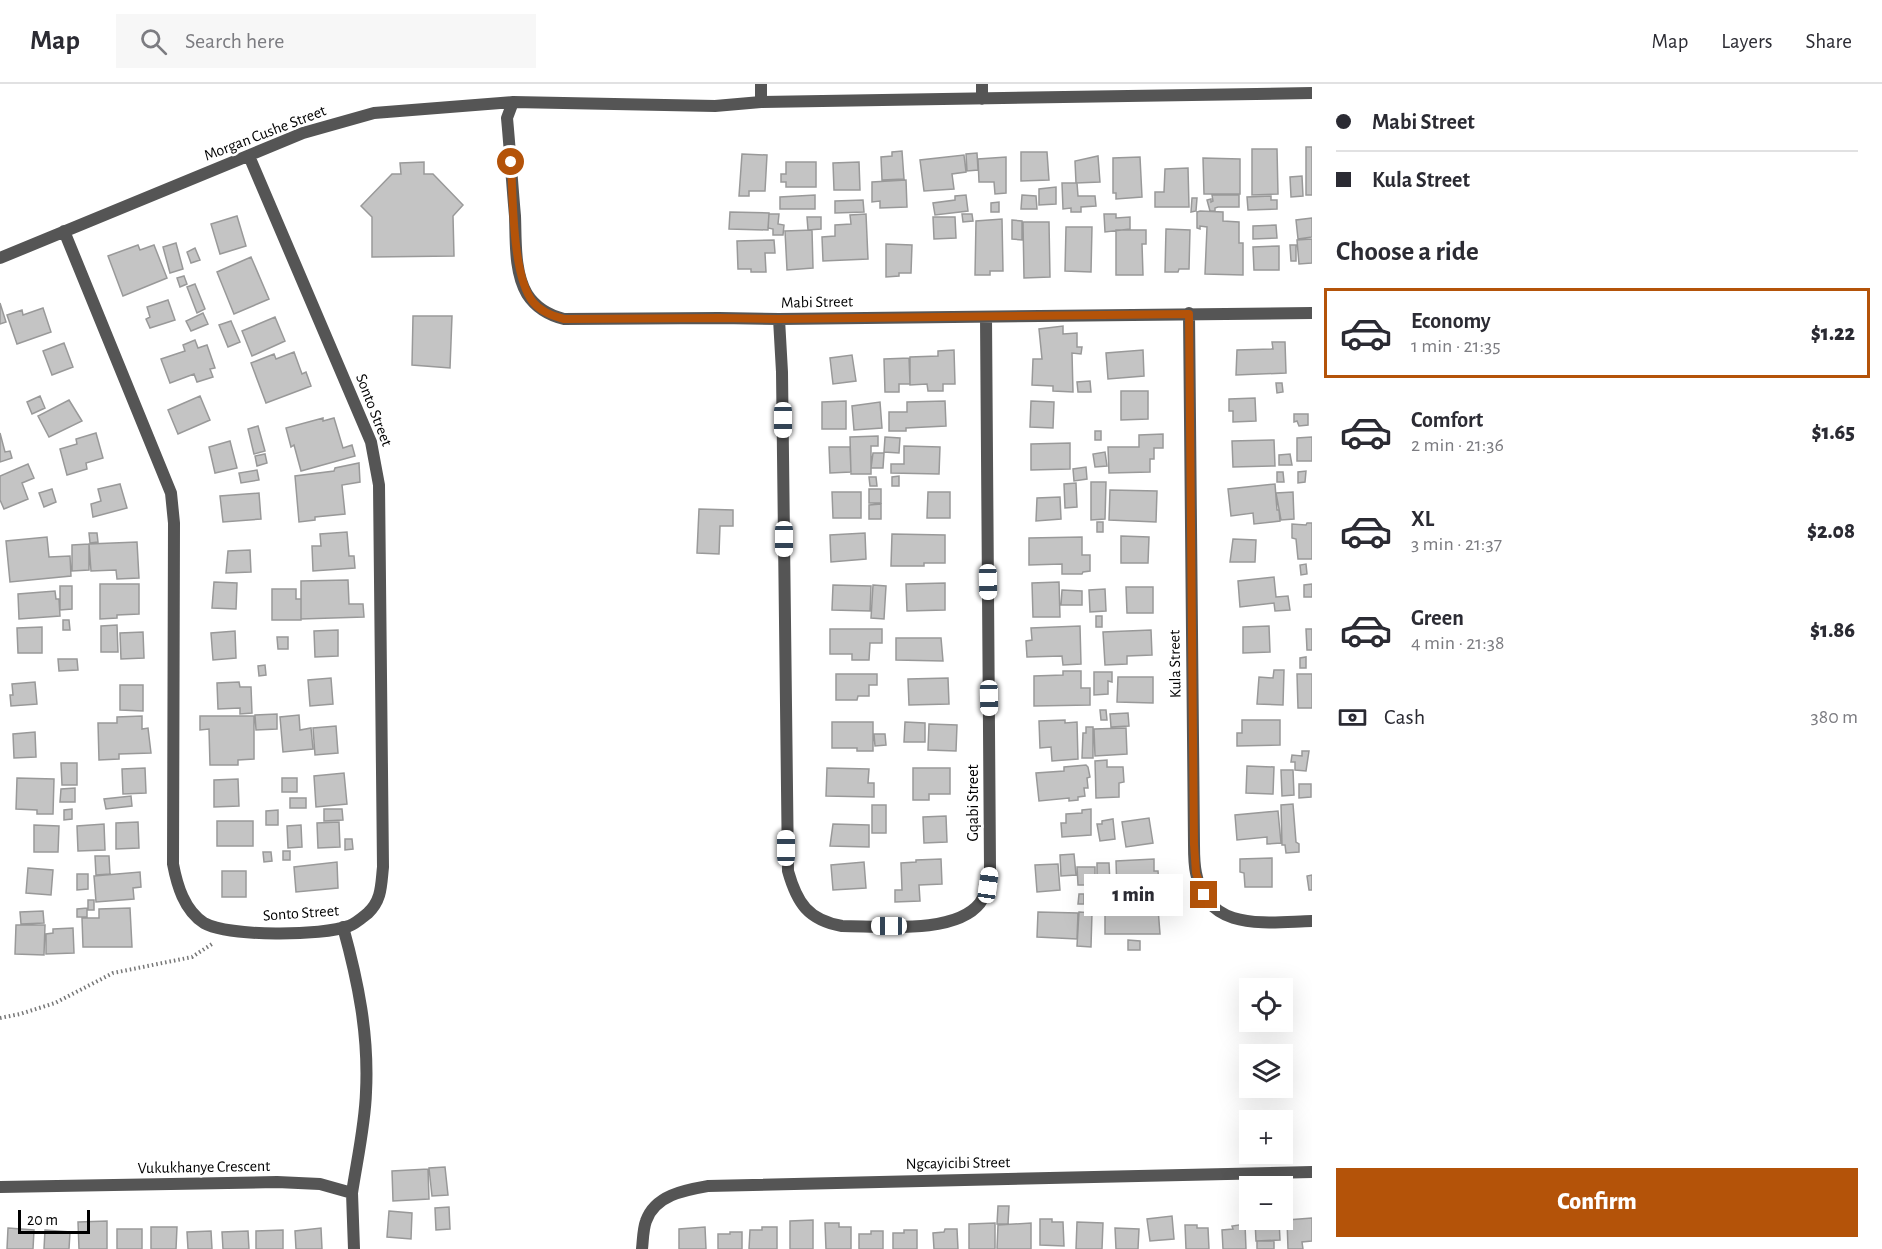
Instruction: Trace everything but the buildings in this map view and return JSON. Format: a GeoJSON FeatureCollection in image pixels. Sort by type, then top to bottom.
{"type":"FeatureCollection","features":[{"type":"Feature","properties":{"kind":"street"},"geometry":{"type":"LineString","coordinates":[[761,84],[761,102]]}},
{"type":"Feature","properties":{"kind":"street"},"geometry":{"type":"LineString","coordinates":[[982,84],[982,99]]}},
{"type":"Feature","properties":{"kind":"street","name":"Morgan Cushe Street"},"geometry":{"type":"LineString","coordinates":[[0,258],[303,133],[374,113],[513,102],[715,106],[761,102],[982,99],[1185,89],[1312,93]]}},
{"type":"Feature","properties":{"kind":"street","name":"Mabi Street"},"geometry":{"type":"LineString","coordinates":[[513,102],[507,118],[519,266],[526,292],[534,303],[551,316],[564,319],[779,319],[1312,314]]}},
{"type":"Feature","properties":{"kind":"street","name":"Sonto Street"},"geometry":{"type":"LineString","coordinates":[[64,231],[171,493],[174,523],[173,864],[178,886],[190,910],[205,923],[232,931],[287,934],[351,926],[369,912],[380,897],[383,867],[379,485],[371,442],[249,156]]}},
{"type":"Feature","properties":{"kind":"street","name":"Kula Street"},"geometry":{"type":"LineString","coordinates":[[1189,314],[1196,873],[1204,895],[1212,906],[1234,920],[1312,921]]}},
{"type":"Feature","properties":{"kind":"street","name":"Gqabi Street"},"geometry":{"type":"LineString","coordinates":[[779,319],[782,372],[786,848],[790,880],[807,911],[818,920],[830,924],[936,926],[958,920],[971,913],[982,901],[988,885],[990,868],[986,317]]}},
{"type":"Feature","properties":{"kind":"street"},"geometry":{"type":"LineString","coordinates":[[343,927],[362,1006],[366,1045],[366,1092],[352,1193],[354,1249]]}},
{"type":"Feature","properties":{"kind":"street","name":"Ngcayicibi Street"},"geometry":{"type":"LineString","coordinates":[[642,1249],[646,1221],[654,1206],[669,1196],[708,1186],[1312,1172]]}},
{"type":"Feature","properties":{"kind":"street","name":"Vukukhanye Crescent"},"geometry":{"type":"LineString","coordinates":[[0,1187],[304,1182],[352,1193]]}},
{"type":"Feature","properties":{"kind":"path"},"geometry":{"type":"LineString","coordinates":[[0,1018],[55,1003],[113,973],[192,957],[232,931]]}},
{"type":"Feature","properties":{"kind":"route"},"geometry":{"type":"LineString","coordinates":[[511,162],[517,251],[526,292],[542,310],[551,316],[564,319],[1189,314],[1194,844],[1196,873],[1204,895]]}}]}
